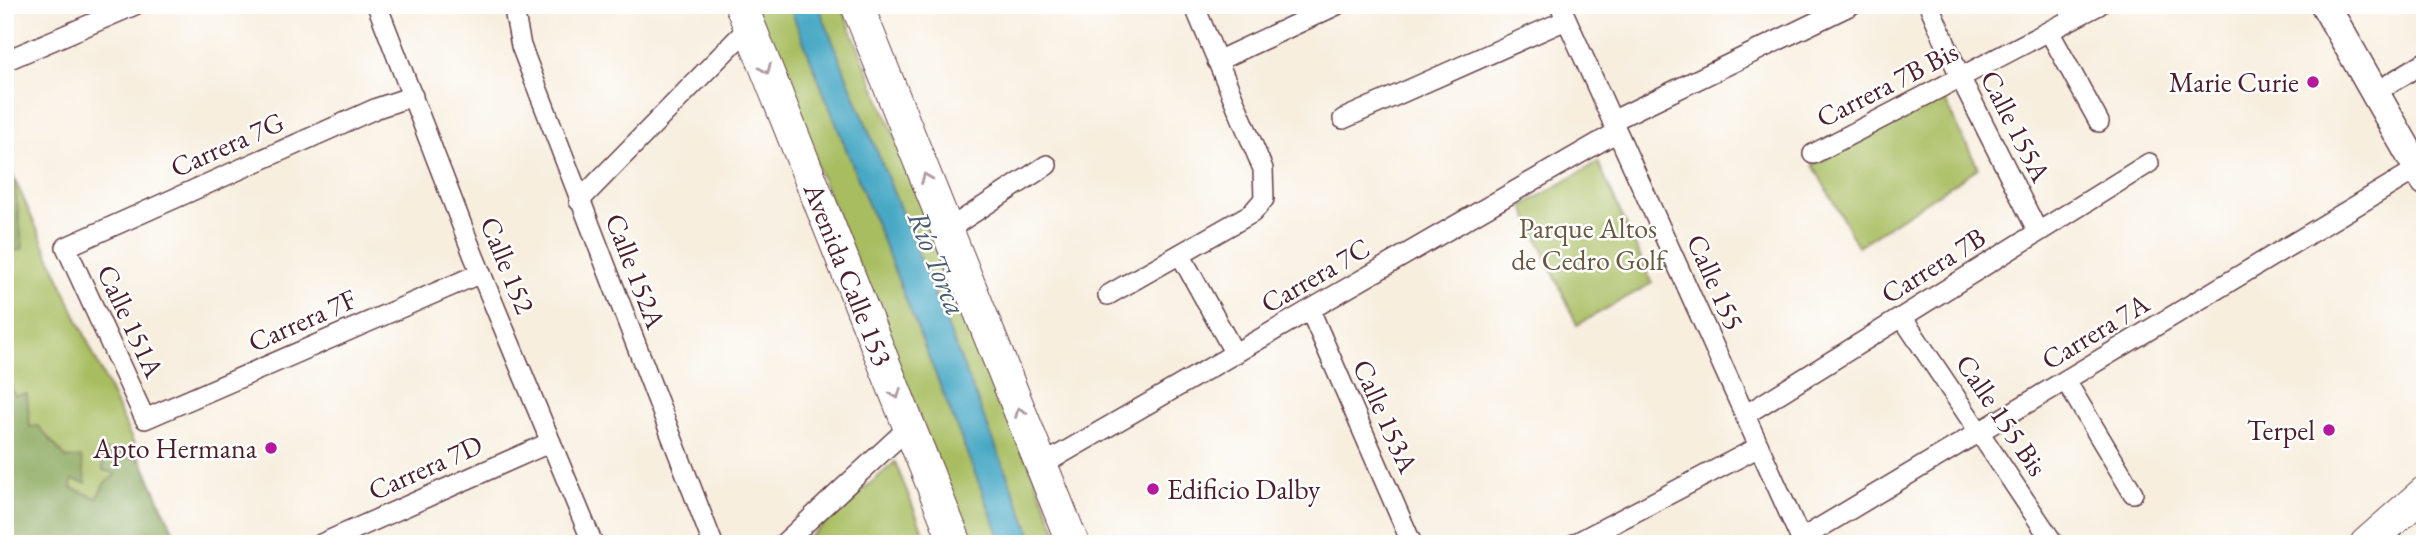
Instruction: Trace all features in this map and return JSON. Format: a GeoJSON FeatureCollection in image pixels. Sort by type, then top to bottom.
{"type":"FeatureCollection","features":[{"type":"Feature","properties":{"kind":"main road"},"geometry":{"type":"LineString","coordinates":[[857,5],[1073,544]]}},
{"type":"Feature","properties":{"kind":"main road","name":"Avenida Calle 153"},"geometry":{"type":"LineString","coordinates":[[745,16],[956,544]]}},
{"type":"Feature","properties":{"kind":"main road"},"geometry":{"type":"LineString","coordinates":[[2366,544],[2425,492]]}},
{"type":"Feature","properties":{"kind":"street"},"geometry":{"type":"LineString","coordinates":[[5,61],[135,5]]}},
{"type":"Feature","properties":{"kind":"street","name":"Calle 152"},"geometry":{"type":"LineString","coordinates":[[377,5],[481,273],[593,544]]}},
{"type":"Feature","properties":{"kind":"street"},"geometry":{"type":"LineString","coordinates":[[1108,295],[1252,213],[1264,199],[1263,169],[1194,5]]}},
{"type":"Feature","properties":{"kind":"street"},"geometry":{"type":"LineString","coordinates":[[1217,61],[1337,5]]}},
{"type":"Feature","properties":{"kind":"street","name":"Carrera 7C"},"geometry":{"type":"LineString","coordinates":[[1042,465],[1310,310],[1615,126],[1851,5]]}},
{"type":"Feature","properties":{"kind":"street","name":"Calle 155A"},"geometry":{"type":"LineString","coordinates":[[1928,5],[1961,79],[2038,232]]}},
{"type":"Feature","properties":{"kind":"street","name":"Carrera 7B Bis"},"geometry":{"type":"LineString","coordinates":[[1813,154],[2050,33],[2099,5]]}},
{"type":"Feature","properties":{"kind":"street"},"geometry":{"type":"LineString","coordinates":[[2325,5],[2421,175]]}},
{"type":"Feature","properties":{"kind":"street","name":"Calle 152A"},"geometry":{"type":"LineString","coordinates":[[517,10],[521,46],[713,544]]}},
{"type":"Feature","properties":{"kind":"street"},"geometry":{"type":"LineString","coordinates":[[1343,119],[1563,13]]}},
{"type":"Feature","properties":{"kind":"street","name":"Calle 155"},"geometry":{"type":"LineString","coordinates":[[1563,13],[1802,542]]}},
{"type":"Feature","properties":{"kind":"street"},"geometry":{"type":"LineString","coordinates":[[579,201],[745,16]]}},
{"type":"Feature","properties":{"kind":"street"},"geometry":{"type":"LineString","coordinates":[[2050,33],[2099,122]]}},
{"type":"Feature","properties":{"kind":"street"},"geometry":{"type":"LineString","coordinates":[[2374,93],[2425,62]]}},
{"type":"Feature","properties":{"kind":"street","name":"Carrera 7G"},"geometry":{"type":"LineString","coordinates":[[66,247],[365,114],[412,96]]}},
{"type":"Feature","properties":{"kind":"street","name":"Carrera 7B"},"geometry":{"type":"LineString","coordinates":[[1745,415],[2149,163]]}},
{"type":"Feature","properties":{"kind":"street"},"geometry":{"type":"LineString","coordinates":[[947,230],[1047,165]]}},
{"type":"Feature","properties":{"kind":"street","name":"Carrera 7A"},"geometry":{"type":"LineString","coordinates":[[1802,542],[2066,381],[2421,175]]}},
{"type":"Feature","properties":{"kind":"street","name":"Calle 151A"},"geometry":{"type":"LineString","coordinates":[[66,247],[145,419]]}},
{"type":"Feature","properties":{"kind":"street"},"geometry":{"type":"LineString","coordinates":[[1180,254],[1235,354]]}},
{"type":"Feature","properties":{"kind":"street","name":"Carrera 7F"},"geometry":{"type":"LineString","coordinates":[[145,419],[481,273]]}},
{"type":"Feature","properties":{"kind":"street","name":"Calle 153A"},"geometry":{"type":"LineString","coordinates":[[1310,310],[1412,544]]}},
{"type":"Feature","properties":{"kind":"street","name":"Calle 155 Bis"},"geometry":{"type":"LineString","coordinates":[[1902,317],[2054,544]]}},
{"type":"Feature","properties":{"kind":"street"},"geometry":{"type":"LineString","coordinates":[[2066,381],[2133,494]]}},
{"type":"Feature","properties":{"kind":"street"},"geometry":{"type":"LineString","coordinates":[[783,544],[909,427]]}},
{"type":"Feature","properties":{"kind":"street","name":"Carrera 7D"},"geometry":{"type":"LineString","coordinates":[[321,544],[551,442]]}},
{"type":"Feature","properties":{"kind":"street"},"geometry":{"type":"LineString","coordinates":[[1574,544],[1759,447]]}},
{"type":"Feature","properties":{"kind":"green space"},"geometry":{"type":"Polygon","coordinates":[[[751,5],[841,5],[1062,544],[971,544],[751,5]]]}},
{"type":"Feature","properties":{"kind":"green space"},"geometry":{"type":"Polygon","coordinates":[[[1943,97],[1978,168],[1858,246],[1813,165],[1943,97]]]}},
{"type":"Feature","properties":{"kind":"green space"},"geometry":{"type":"Polygon","coordinates":[[[5,158],[179,544],[5,544],[5,158]]]}},
{"type":"Feature","properties":{"kind":"green space"},"geometry":{"type":"Polygon","coordinates":[[[5,158],[14,178],[23,249],[5,252],[5,158]]]}},
{"type":"Feature","properties":{"kind":"green space","name":"Parque Altos de Cedro Golf"},"geometry":{"type":"Polygon","coordinates":[[[1598,162],[1652,283],[1577,325],[1523,206],[1598,162]]]}},
{"type":"Feature","properties":{"kind":"green space"},"geometry":{"type":"Polygon","coordinates":[[[5,376],[15,395],[27,394],[30,427],[38,426],[67,459],[81,457],[86,483],[72,480],[71,488],[97,498],[104,484],[117,474],[103,470],[102,450],[138,459],[143,464],[179,544],[5,544],[5,376]]]}},
{"type":"Feature","properties":{"kind":"green space"},"geometry":{"type":"Polygon","coordinates":[[[895,462],[928,544],[801,544],[895,462]]]}},
{"type":"Feature","properties":{"kind":"water"},"geometry":{"type":"Polygon","coordinates":[[[789,5],[818,5],[1035,544],[1003,544],[789,5]]]}},
{"type":"Feature","properties":{"kind":"place","name":"Marie Curie"},"geometry":{"type":"Point","coordinates":[2313,82]}},
{"type":"Feature","properties":{"kind":"place","name":"Terpel"},"geometry":{"type":"Point","coordinates":[2329,430]}},
{"type":"Feature","properties":{"kind":"place","name":"Apto Hermana"},"geometry":{"type":"Point","coordinates":[271,448]}},
{"type":"Feature","properties":{"kind":"place","name":"Edificio Dalby"},"geometry":{"type":"Point","coordinates":[1153,489]}},
{"type":"Feature","properties":{"kind":"water label","name":"Río Torca"},"geometry":{"type":"Point","coordinates":[937,263]}}]}
